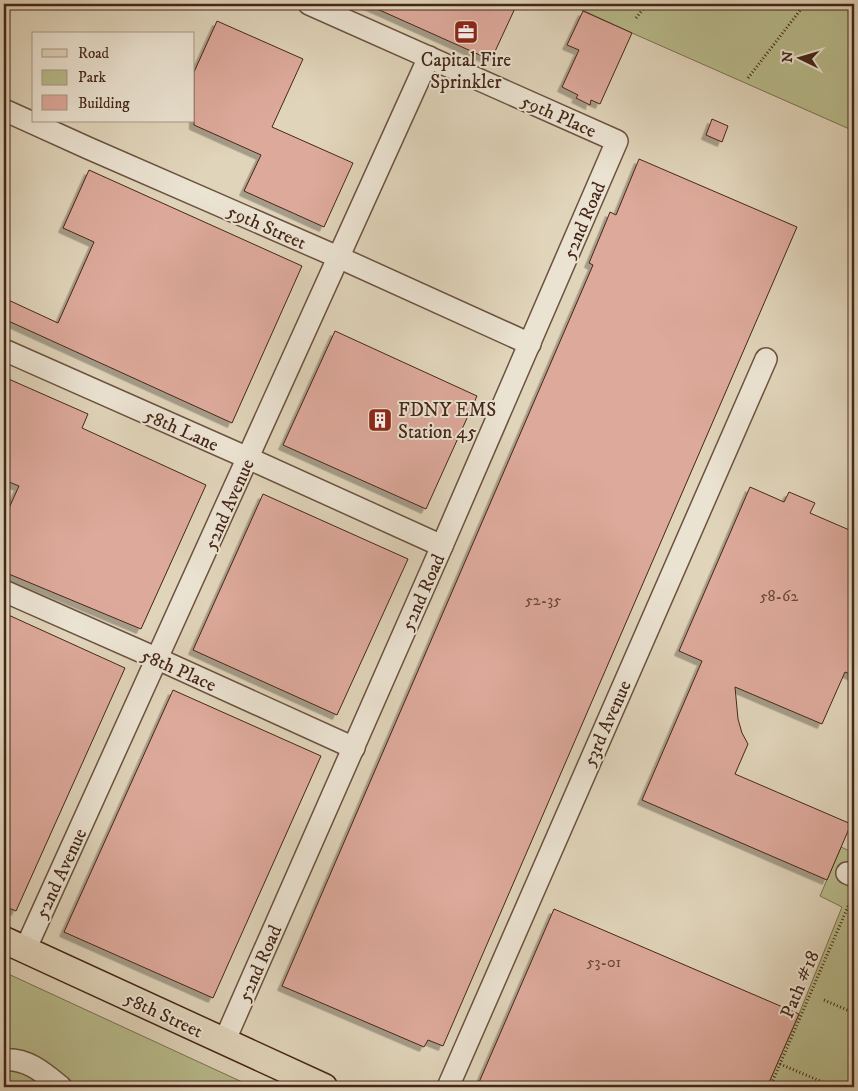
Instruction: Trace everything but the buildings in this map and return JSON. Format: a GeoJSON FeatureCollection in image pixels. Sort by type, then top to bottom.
{"type":"FeatureCollection","features":[{"type":"Feature","properties":{"kind":"main road","name":"58th Street"},"geometry":{"type":"LineString","coordinates":[[15,945],[324,1087]]}},
{"type":"Feature","properties":{"kind":"street","name":"59th Place"},"geometry":{"type":"LineString","coordinates":[[309,4],[617,141]]}},
{"type":"Feature","properties":{"kind":"street","name":"52nd Avenue"},"geometry":{"type":"LineString","coordinates":[[15,945],[158,659],[428,56]]}},
{"type":"Feature","properties":{"kind":"street","name":"59th Street"},"geometry":{"type":"LineString","coordinates":[[4,110],[530,344]]}},
{"type":"Feature","properties":{"kind":"street","name":"52nd Road"},"geometry":{"type":"LineString","coordinates":[[224,1042],[354,748],[617,141]]}},
{"type":"Feature","properties":{"kind":"street","name":"58th Lane"},"geometry":{"type":"LineString","coordinates":[[4,350],[442,546]]}},
{"type":"Feature","properties":{"kind":"street","name":"53rd Avenue"},"geometry":{"type":"LineString","coordinates":[[448,1087],[766,359]]}},
{"type":"Feature","properties":{"kind":"street","name":"58th Place"},"geometry":{"type":"LineString","coordinates":[[4,591],[354,748]]}},
{"type":"Feature","properties":{"kind":"street"},"geometry":{"type":"LineString","coordinates":[[4,1060],[26,1063],[61,1087]]}},
{"type":"Feature","properties":{"kind":"path"},"geometry":{"type":"LineString","coordinates":[[636,18],[647,4]]}},
{"type":"Feature","properties":{"kind":"path"},"geometry":{"type":"LineString","coordinates":[[748,78],[804,4]]}},
{"type":"Feature","properties":{"kind":"path","name":"Path #18"},"geometry":{"type":"LineString","coordinates":[[770,1087],[852,881]]}},
{"type":"Feature","properties":{"kind":"path"},"geometry":{"type":"LineString","coordinates":[[824,1000],[854,1013]]}},
{"type":"Feature","properties":{"kind":"path"},"geometry":{"type":"LineString","coordinates":[[780,1064],[834,1087]]}},
{"type":"Feature","properties":{"kind":"green space"},"geometry":{"type":"Polygon","coordinates":[[[569,4],[854,4],[854,131],[632,33],[569,4]]]}},
{"type":"Feature","properties":{"kind":"green space"},"geometry":{"type":"Polygon","coordinates":[[[841,847],[854,853],[854,1087],[767,1087],[842,907],[820,896],[841,847]]]}},
{"type":"Feature","properties":{"kind":"green space"},"geometry":{"type":"Polygon","coordinates":[[[4,972],[253,1087],[4,1087],[4,972]]]}},
{"type":"Feature","properties":{"kind":"place","name":"Capital Fire Sprinkler"},"geometry":{"type":"Point","coordinates":[466,32]}},
{"type":"Feature","properties":{"kind":"place","name":"FDNY EMS Station 45"},"geometry":{"type":"Point","coordinates":[380,420]}}]}
